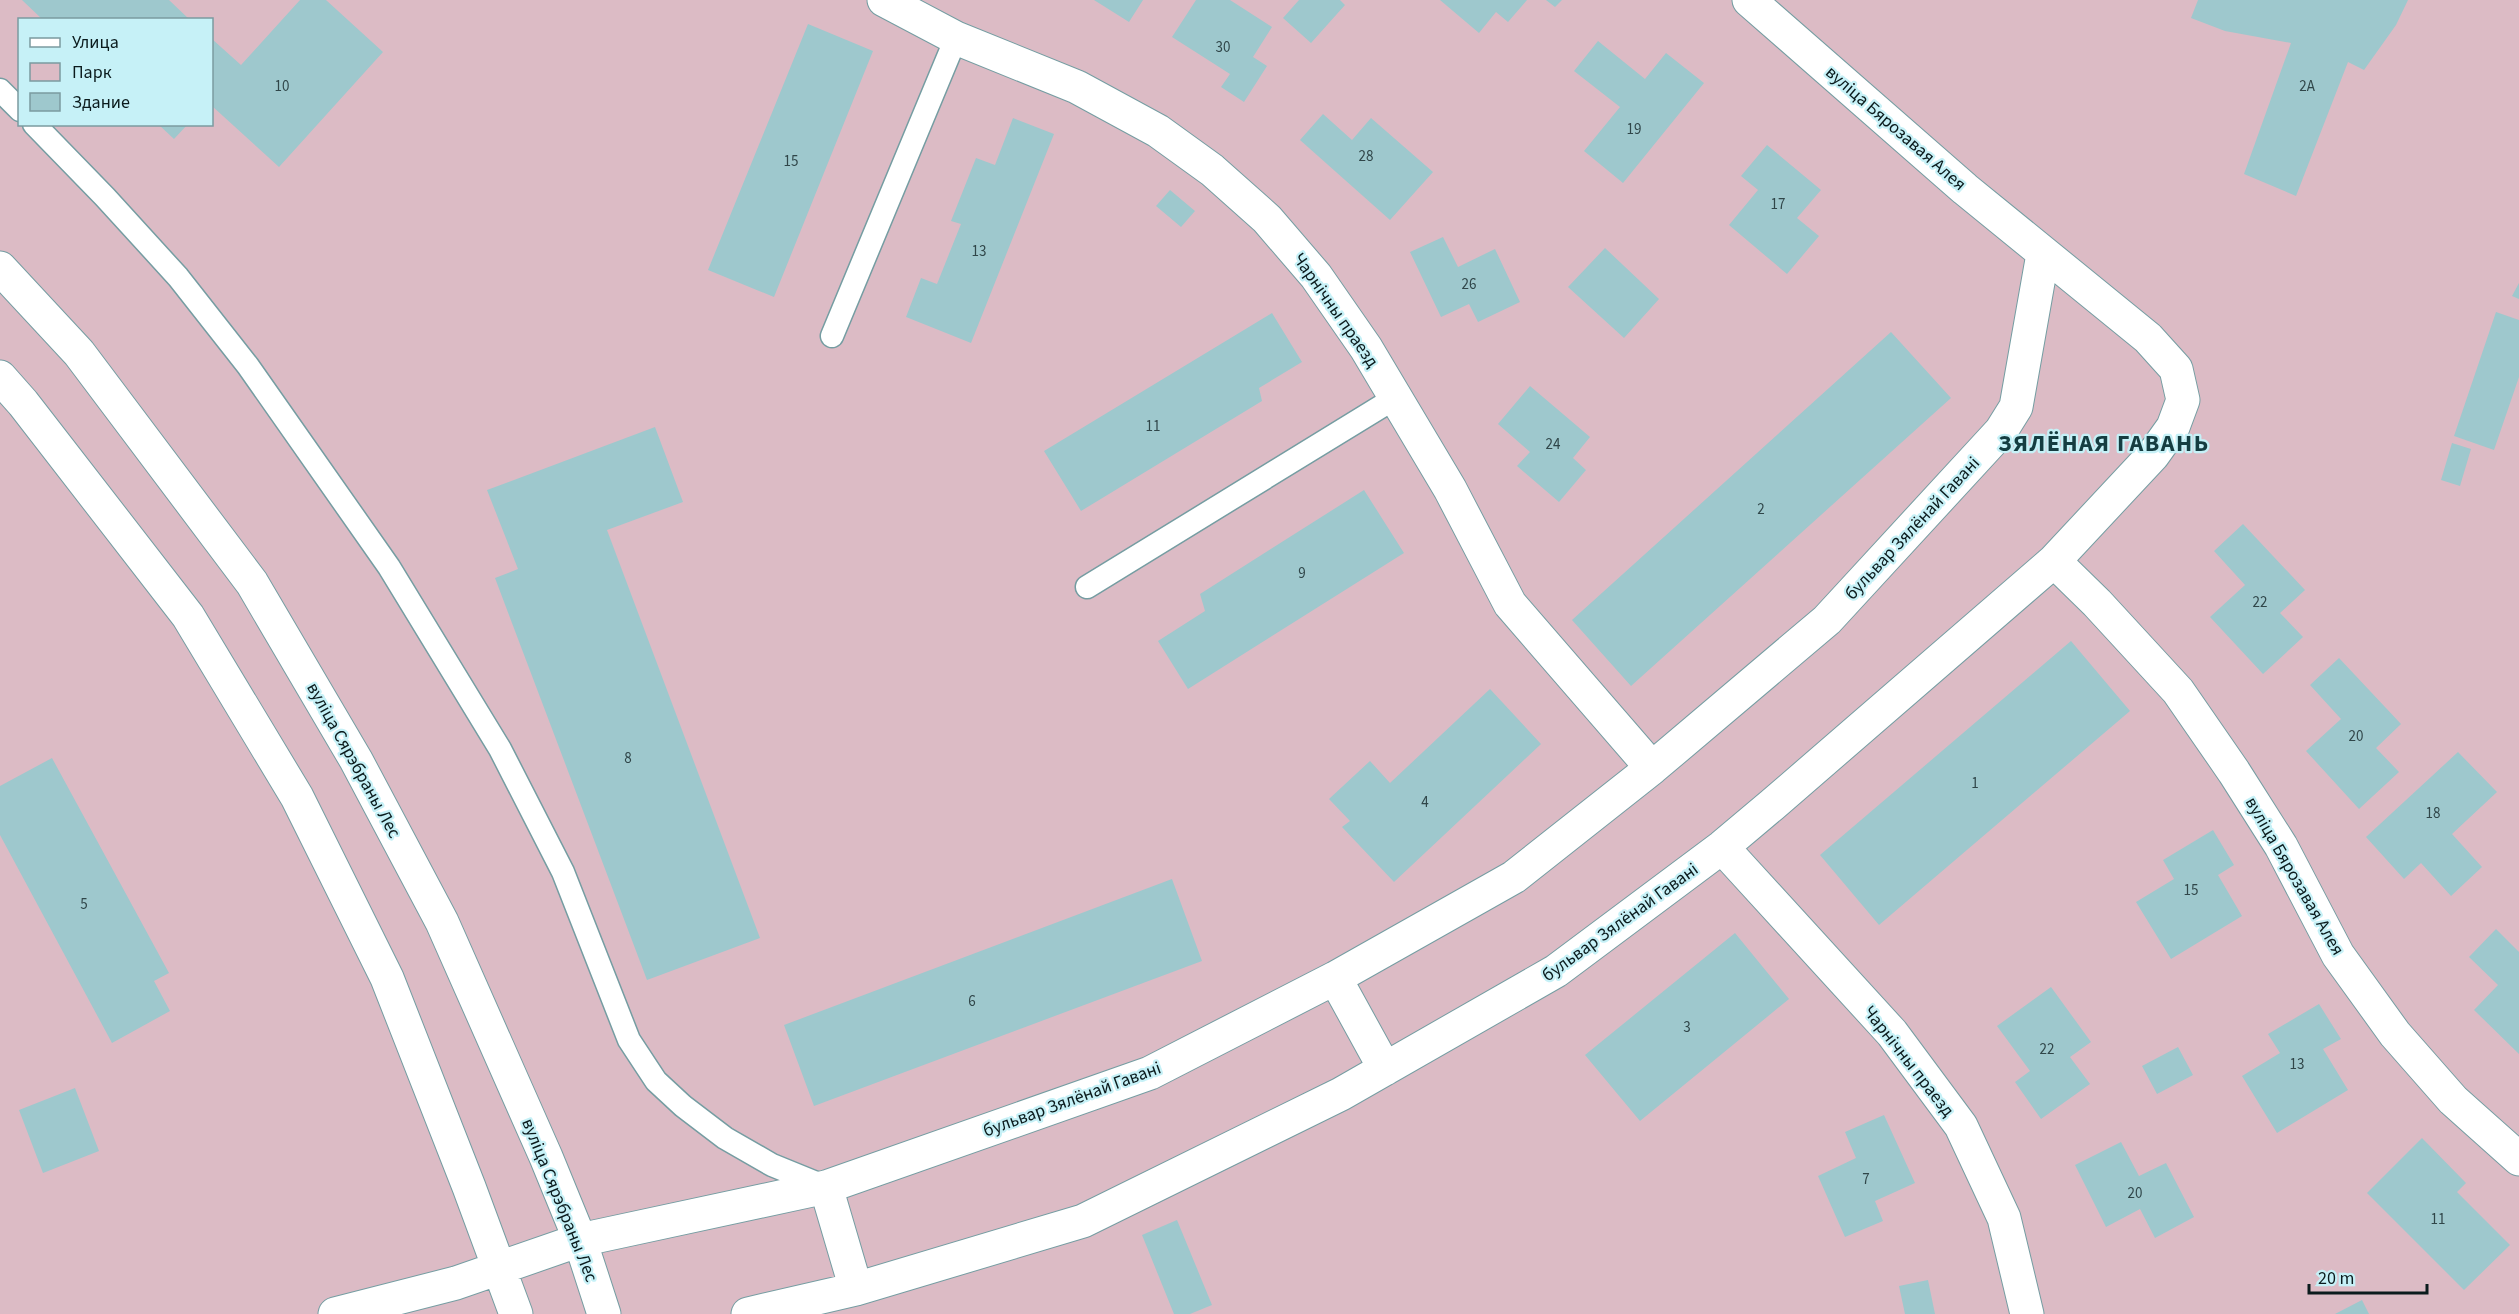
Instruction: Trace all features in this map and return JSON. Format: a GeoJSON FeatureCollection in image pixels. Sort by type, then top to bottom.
{"type":"FeatureCollection","features":[{"type":"Feature","properties":{"kind":"street","name":"Чарнічны праезд"},"geometry":{"type":"LineString","coordinates":[[884,0],[956,38],[1077,87],[1158,131],[1212,170],[1267,219],[1316,276],[1366,348],[1450,489],[1510,604],[1652,768]]}},
{"type":"Feature","properties":{"kind":"street","name":"вуліца Бярозавая Алея"},"geometry":{"type":"LineString","coordinates":[[1749,0],[1965,189],[2043,254]]}},
{"type":"Feature","properties":{"kind":"street","name":"бульвар Зялёнай Гавані"},"geometry":{"type":"LineString","coordinates":[[335,1314],[456,1283],[579,1240],[826,1187],[1150,1073],[1335,978],[1514,877],[1652,768],[1827,620],[2001,430],[2016,407],[2043,254],[2148,338],[2176,369],[2182,400],[2173,427],[2153,455],[2054,561],[1722,847],[1556,971],[1330,1099],[1083,1221],[856,1289],[748,1314]]}},
{"type":"Feature","properties":{"kind":"street","name":"вуліца Сярэбраны Лес"},"geometry":{"type":"LineString","coordinates":[[0,268],[79,353],[252,583],[356,760],[442,922],[579,1240],[604,1314]]}},
{"type":"Feature","properties":{"kind":"street"},"geometry":{"type":"LineString","coordinates":[[0,377],[23,403],[188,616],[297,797],[387,978],[516,1314]]}},
{"type":"Feature","properties":{"kind":"street","name":"вуліца Бярозавая Алея"},"geometry":{"type":"LineString","coordinates":[[2054,561],[2097,603],[2178,691],[2234,772],[2281,846],[2338,955],[2395,1034],[2453,1100],[2519,1159]]}},
{"type":"Feature","properties":{"kind":"street","name":"Чарнічны праезд"},"geometry":{"type":"LineString","coordinates":[[1722,847],[1892,1033],[1961,1126],[2004,1218],[2027,1314]]}},
{"type":"Feature","properties":{"kind":"street"},"geometry":{"type":"LineString","coordinates":[[1335,978],[1385,1069]]}},
{"type":"Feature","properties":{"kind":"street"},"geometry":{"type":"LineString","coordinates":[[826,1187],[856,1289]]}},
{"type":"Feature","properties":{"kind":"lane"},"geometry":{"type":"LineString","coordinates":[[832,336],[956,38]]}},
{"type":"Feature","properties":{"kind":"lane"},"geometry":{"type":"LineString","coordinates":[[0,90],[18,108]]}},
{"type":"Feature","properties":{"kind":"lane"},"geometry":{"type":"LineString","coordinates":[[36,126],[178,277],[248,366],[389,567],[500,749],[563,872],[629,1040],[656,1081],[683,1106],[724,1138],[772,1165],[826,1187]]}},
{"type":"Feature","properties":{"kind":"lane"},"geometry":{"type":"LineString","coordinates":[[1087,586],[1395,398]]}},
{"type":"Feature","properties":{"kind":"green space"},"geometry":{"type":"Polygon","coordinates":[[[0,0],[2519,0],[2519,1314],[0,1314],[0,0]]]}},
{"type":"Feature","properties":{"kind":"building"},"geometry":{"type":"Polygon","coordinates":[[[22,0],[169,0],[188,18],[41,18],[22,0]]]}},
{"type":"Feature","properties":{"kind":"building"},"geometry":{"type":"Polygon","coordinates":[[[300,0],[326,0],[383,52],[279,167],[213,107],[213,40],[241,65],[300,0]]]}},
{"type":"Feature","properties":{"kind":"building"},"geometry":{"type":"Polygon","coordinates":[[[1094,0],[1143,0],[1129,22],[1094,0]]]}},
{"type":"Feature","properties":{"kind":"building"},"geometry":{"type":"Polygon","coordinates":[[[1196,0],[1230,0],[1272,27],[1253,57],[1267,66],[1244,102],[1221,87],[1230,74],[1172,37],[1196,0]]]}},
{"type":"Feature","properties":{"kind":"building"},"geometry":{"type":"Polygon","coordinates":[[[1299,0],[1340,0],[1345,5],[1311,43],[1283,18],[1299,0]]]}},
{"type":"Feature","properties":{"kind":"building"},"geometry":{"type":"Polygon","coordinates":[[[1440,0],[1527,0],[1508,22],[1496,12],[1479,33],[1440,0]]]}},
{"type":"Feature","properties":{"kind":"building"},"geometry":{"type":"Polygon","coordinates":[[[1546,0],[1562,0],[1555,7],[1546,0]]]}},
{"type":"Feature","properties":{"kind":"building"},"geometry":{"type":"Polygon","coordinates":[[[2198,0],[2408,0],[2396,25],[2364,70],[2348,62],[2296,196],[2244,174],[2291,43],[2225,31],[2191,18],[2198,0]]]}},
{"type":"Feature","properties":{"kind":"building"},"geometry":{"type":"Polygon","coordinates":[[[808,24],[873,51],[774,297],[708,270],[808,24]]]}},
{"type":"Feature","properties":{"kind":"building"},"geometry":{"type":"Polygon","coordinates":[[[1598,41],[1645,79],[1666,53],[1704,83],[1623,183],[1584,151],[1620,107],[1574,71],[1598,41]]]}},
{"type":"Feature","properties":{"kind":"building"},"geometry":{"type":"Polygon","coordinates":[[[1323,114],[1352,140],[1371,118],[1433,172],[1390,220],[1300,140],[1323,114]]]}},
{"type":"Feature","properties":{"kind":"building"},"geometry":{"type":"Polygon","coordinates":[[[1013,118],[1054,134],[971,343],[906,317],[921,278],[937,284],[961,224],[951,221],[976,158],[995,165],[1013,118]]]}},
{"type":"Feature","properties":{"kind":"building"},"geometry":{"type":"Polygon","coordinates":[[[160,126],[186,126],[174,139],[160,126]]]}},
{"type":"Feature","properties":{"kind":"building"},"geometry":{"type":"Polygon","coordinates":[[[1767,145],[1821,190],[1797,218],[1819,236],[1787,274],[1729,225],[1758,190],[1741,176],[1767,145]]]}},
{"type":"Feature","properties":{"kind":"building"},"geometry":{"type":"Polygon","coordinates":[[[1170,190],[1195,211],[1181,227],[1156,206],[1170,190]]]}},
{"type":"Feature","properties":{"kind":"building"},"geometry":{"type":"Polygon","coordinates":[[[1443,237],[1458,267],[1495,249],[1520,302],[1478,322],[1469,304],[1441,317],[1410,252],[1443,237]]]}},
{"type":"Feature","properties":{"kind":"building"},"geometry":{"type":"Polygon","coordinates":[[[1605,248],[1659,299],[1624,338],[1568,287],[1605,248]]]}},
{"type":"Feature","properties":{"kind":"building"},"geometry":{"type":"Polygon","coordinates":[[[2519,283],[2519,299],[2512,296],[2519,283]]]}},
{"type":"Feature","properties":{"kind":"building"},"geometry":{"type":"Polygon","coordinates":[[[2496,312],[2519,320],[2519,377],[2494,450],[2454,436],[2496,312]]]}},
{"type":"Feature","properties":{"kind":"building"},"geometry":{"type":"Polygon","coordinates":[[[1272,313],[1302,362],[1259,388],[1262,401],[1081,511],[1044,451],[1272,313]]]}},
{"type":"Feature","properties":{"kind":"building"},"geometry":{"type":"Polygon","coordinates":[[[1891,332],[1951,398],[1631,686],[1572,620],[1891,332]]]}},
{"type":"Feature","properties":{"kind":"building"},"geometry":{"type":"Polygon","coordinates":[[[1530,386],[1590,437],[1573,458],[1586,470],[1559,502],[1517,466],[1530,452],[1498,424],[1530,386]]]}},
{"type":"Feature","properties":{"kind":"building"},"geometry":{"type":"Polygon","coordinates":[[[655,427],[683,502],[607,530],[760,938],[647,980],[495,578],[518,569],[487,490],[655,427]]]}},
{"type":"Feature","properties":{"kind":"building"},"geometry":{"type":"Polygon","coordinates":[[[2452,443],[2471,449],[2460,486],[2441,480],[2452,443]]]}},
{"type":"Feature","properties":{"kind":"building"},"geometry":{"type":"Polygon","coordinates":[[[1364,490],[1404,553],[1188,689],[1158,641],[1205,611],[1200,594],[1364,490]]]}},
{"type":"Feature","properties":{"kind":"building"},"geometry":{"type":"Polygon","coordinates":[[[2243,524],[2305,590],[2280,613],[2303,637],[2263,674],[2210,617],[2245,585],[2214,551],[2243,524]]]}},
{"type":"Feature","properties":{"kind":"building"},"geometry":{"type":"Polygon","coordinates":[[[2071,641],[2130,711],[1879,925],[1820,855],[2071,641]]]}},
{"type":"Feature","properties":{"kind":"building"},"geometry":{"type":"Polygon","coordinates":[[[2339,658],[2401,724],[2376,748],[2399,772],[2359,809],[2306,751],[2341,719],[2310,685],[2339,658]]]}},
{"type":"Feature","properties":{"kind":"building"},"geometry":{"type":"Polygon","coordinates":[[[1490,689],[1541,744],[1394,882],[1342,827],[1350,821],[1329,799],[1370,761],[1390,783],[1490,689]]]}},
{"type":"Feature","properties":{"kind":"building"},"geometry":{"type":"Polygon","coordinates":[[[2458,752],[2497,792],[2452,834],[2482,867],[2451,896],[2421,863],[2404,879],[2366,837],[2458,752]]]}},
{"type":"Feature","properties":{"kind":"building"},"geometry":{"type":"Polygon","coordinates":[[[52,758],[169,973],[154,981],[170,1011],[112,1043],[0,835],[0,786],[52,758]]]}},
{"type":"Feature","properties":{"kind":"building"},"geometry":{"type":"Polygon","coordinates":[[[2213,830],[2234,865],[2218,875],[2242,916],[2171,959],[2136,902],[2174,879],[2163,860],[2213,830]]]}},
{"type":"Feature","properties":{"kind":"building"},"geometry":{"type":"Polygon","coordinates":[[[1172,879],[1202,961],[814,1106],[784,1025],[1172,879]]]}},
{"type":"Feature","properties":{"kind":"building"},"geometry":{"type":"Polygon","coordinates":[[[2496,929],[2519,952],[2519,1054],[2474,1010],[2498,985],[2469,957],[2496,929]]]}},
{"type":"Feature","properties":{"kind":"building"},"geometry":{"type":"Polygon","coordinates":[[[1735,933],[1789,999],[1640,1121],[1585,1055],[1735,933]]]}},
{"type":"Feature","properties":{"kind":"building"},"geometry":{"type":"Polygon","coordinates":[[[2051,987],[2091,1042],[2070,1057],[2090,1084],[2041,1119],[2015,1082],[2030,1071],[1997,1026],[2051,987]]]}},
{"type":"Feature","properties":{"kind":"building"},"geometry":{"type":"Polygon","coordinates":[[[2319,1004],[2341,1039],[2323,1049],[2348,1090],[2277,1133],[2242,1076],[2280,1053],[2268,1034],[2319,1004]]]}},
{"type":"Feature","properties":{"kind":"building"},"geometry":{"type":"Polygon","coordinates":[[[2178,1047],[2193,1075],[2157,1094],[2142,1066],[2178,1047]]]}},
{"type":"Feature","properties":{"kind":"building"},"geometry":{"type":"Polygon","coordinates":[[[75,1088],[99,1151],[43,1173],[19,1110],[75,1088]]]}},
{"type":"Feature","properties":{"kind":"building"},"geometry":{"type":"Polygon","coordinates":[[[1884,1115],[1915,1183],[1875,1201],[1883,1221],[1845,1237],[1818,1176],[1856,1158],[1845,1132],[1884,1115]]]}},
{"type":"Feature","properties":{"kind":"building"},"geometry":{"type":"Polygon","coordinates":[[[2422,1138],[2466,1183],[2457,1192],[2510,1245],[2464,1290],[2367,1193],[2422,1138]]]}},
{"type":"Feature","properties":{"kind":"building"},"geometry":{"type":"Polygon","coordinates":[[[2121,1142],[2139,1176],[2166,1163],[2194,1217],[2155,1238],[2140,1209],[2106,1227],[2075,1165],[2121,1142]]]}},
{"type":"Feature","properties":{"kind":"building"},"geometry":{"type":"Polygon","coordinates":[[[1177,1220],[1212,1305],[1190,1314],[1174,1314],[1142,1235],[1177,1220]]]}},
{"type":"Feature","properties":{"kind":"building"},"geometry":{"type":"Polygon","coordinates":[[[1928,1280],[1935,1314],[1905,1314],[1899,1286],[1928,1280]]]}},
{"type":"Feature","properties":{"kind":"building"},"geometry":{"type":"Polygon","coordinates":[[[2362,1300],[2369,1314],[2335,1314],[2362,1300]]]}},
{"type":"Feature","properties":{"kind":"district","name":"ЗЯЛЁНАЯ ГАВАНЬ"},"geometry":{"type":"Point","coordinates":[2104,443]}}]}
